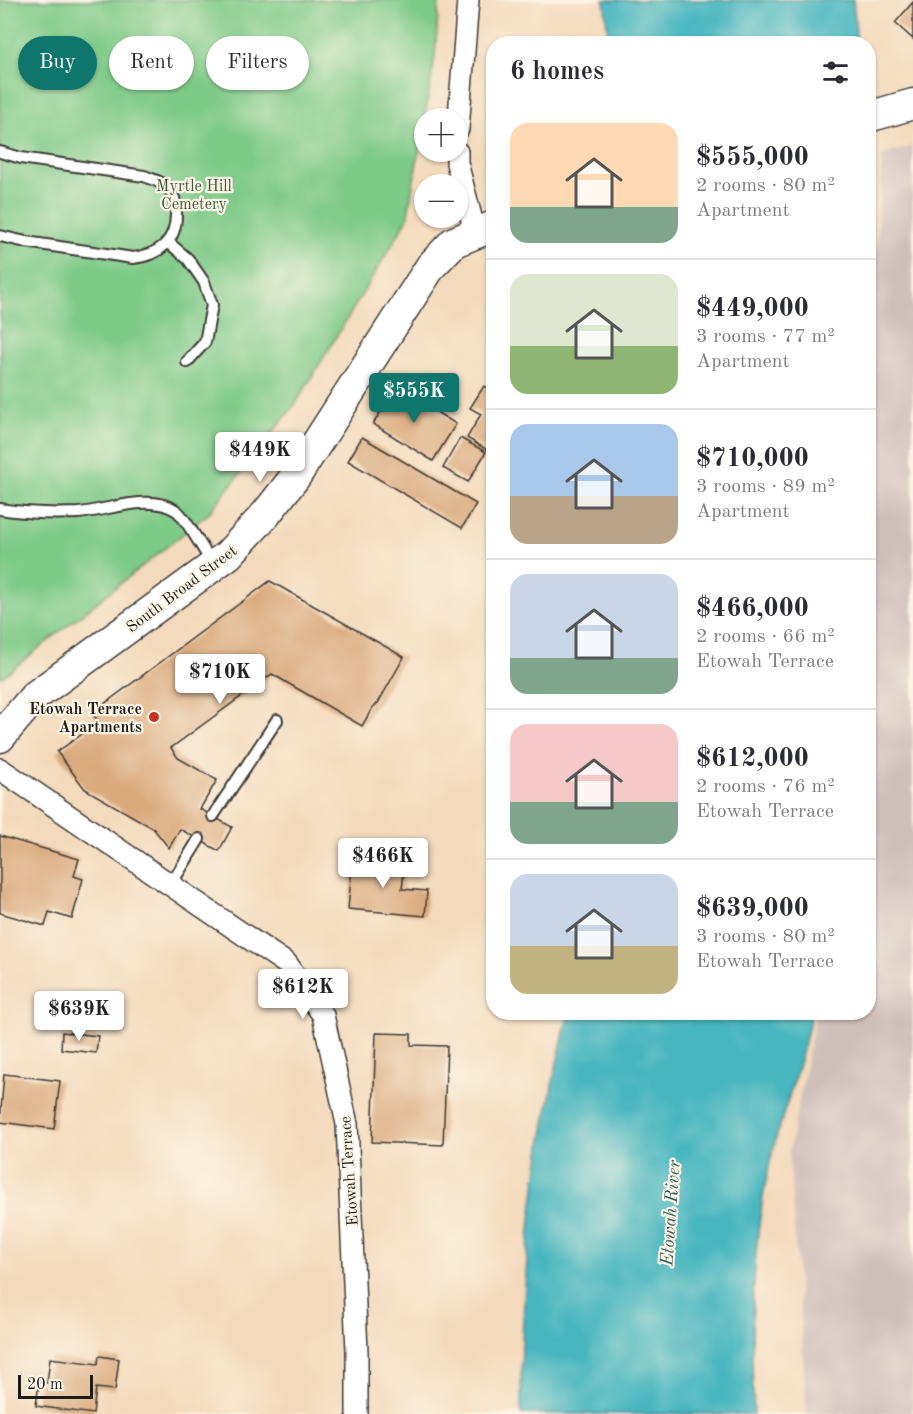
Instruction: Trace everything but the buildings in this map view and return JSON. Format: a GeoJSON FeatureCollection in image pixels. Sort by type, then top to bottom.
{"type":"FeatureCollection","features":[{"type":"Feature","properties":{"kind":"main road"},"geometry":{"type":"LineString","coordinates":[[876,115],[913,104]]}},
{"type":"Feature","properties":{"kind":"main road","name":"South Broad Street"},"geometry":{"type":"LineString","coordinates":[[0,737],[35,696],[228,555],[253,529],[295,477],[431,266],[454,242],[484,229]]}},
{"type":"Feature","properties":{"kind":"street"},"geometry":{"type":"LineString","coordinates":[[460,108],[468,0]]}},
{"type":"Feature","properties":{"kind":"street"},"geometry":{"type":"LineString","coordinates":[[457,162],[484,229]]}},
{"type":"Feature","properties":{"kind":"street","name":"Etowah Terrace"},"geometry":{"type":"LineString","coordinates":[[0,769],[287,964],[323,1015],[347,1124],[357,1351],[357,1414]]}},
{"type":"Feature","properties":{"kind":"lane"},"geometry":{"type":"LineString","coordinates":[[0,152],[21,158],[144,176],[158,181],[170,190],[176,204],[177,223],[171,239],[161,249],[147,256],[133,258],[0,236]]}},
{"type":"Feature","properties":{"kind":"lane"},"geometry":{"type":"LineString","coordinates":[[168,242],[188,259],[204,282],[212,305],[205,342],[187,362]]}},
{"type":"Feature","properties":{"kind":"lane"},"geometry":{"type":"LineString","coordinates":[[0,509],[78,513],[139,503],[158,503],[178,512],[213,565]]}},
{"type":"Feature","properties":{"kind":"lane"},"geometry":{"type":"LineString","coordinates":[[213,816],[277,720]]}},
{"type":"Feature","properties":{"kind":"lane"},"geometry":{"type":"LineString","coordinates":[[170,886],[199,839]]}},
{"type":"Feature","properties":{"kind":"shaded area"},"geometry":{"type":"Polygon","coordinates":[[[913,146],[913,1414],[807,1414],[789,1152],[815,1020],[876,1020],[876,264],[882,155],[913,146]]]}},
{"type":"Feature","properties":{"kind":"green space","name":"Myrtle Hill Cemetery"},"geometry":{"type":"Polygon","coordinates":[[[0,0],[439,0],[435,57],[426,108],[414,108],[414,162],[417,162],[407,220],[296,403],[208,514],[0,677],[0,0]]]}},
{"type":"Feature","properties":{"kind":"water"},"geometry":{"type":"Polygon","coordinates":[[[604,0],[853,0],[856,36],[608,36],[604,0]]]}},
{"type":"Feature","properties":{"kind":"water","name":"Etowah River"},"geometry":{"type":"Polygon","coordinates":[[[567,1020],[810,1020],[804,1048],[772,1154],[760,1217],[754,1283],[752,1350],[754,1414],[521,1414],[523,1312],[532,1212],[547,1111],[567,1020]]]}},
{"type":"Feature","properties":{"kind":"place","name":"Etowah Terrace Apartments"},"geometry":{"type":"Point","coordinates":[154,717]}}]}
